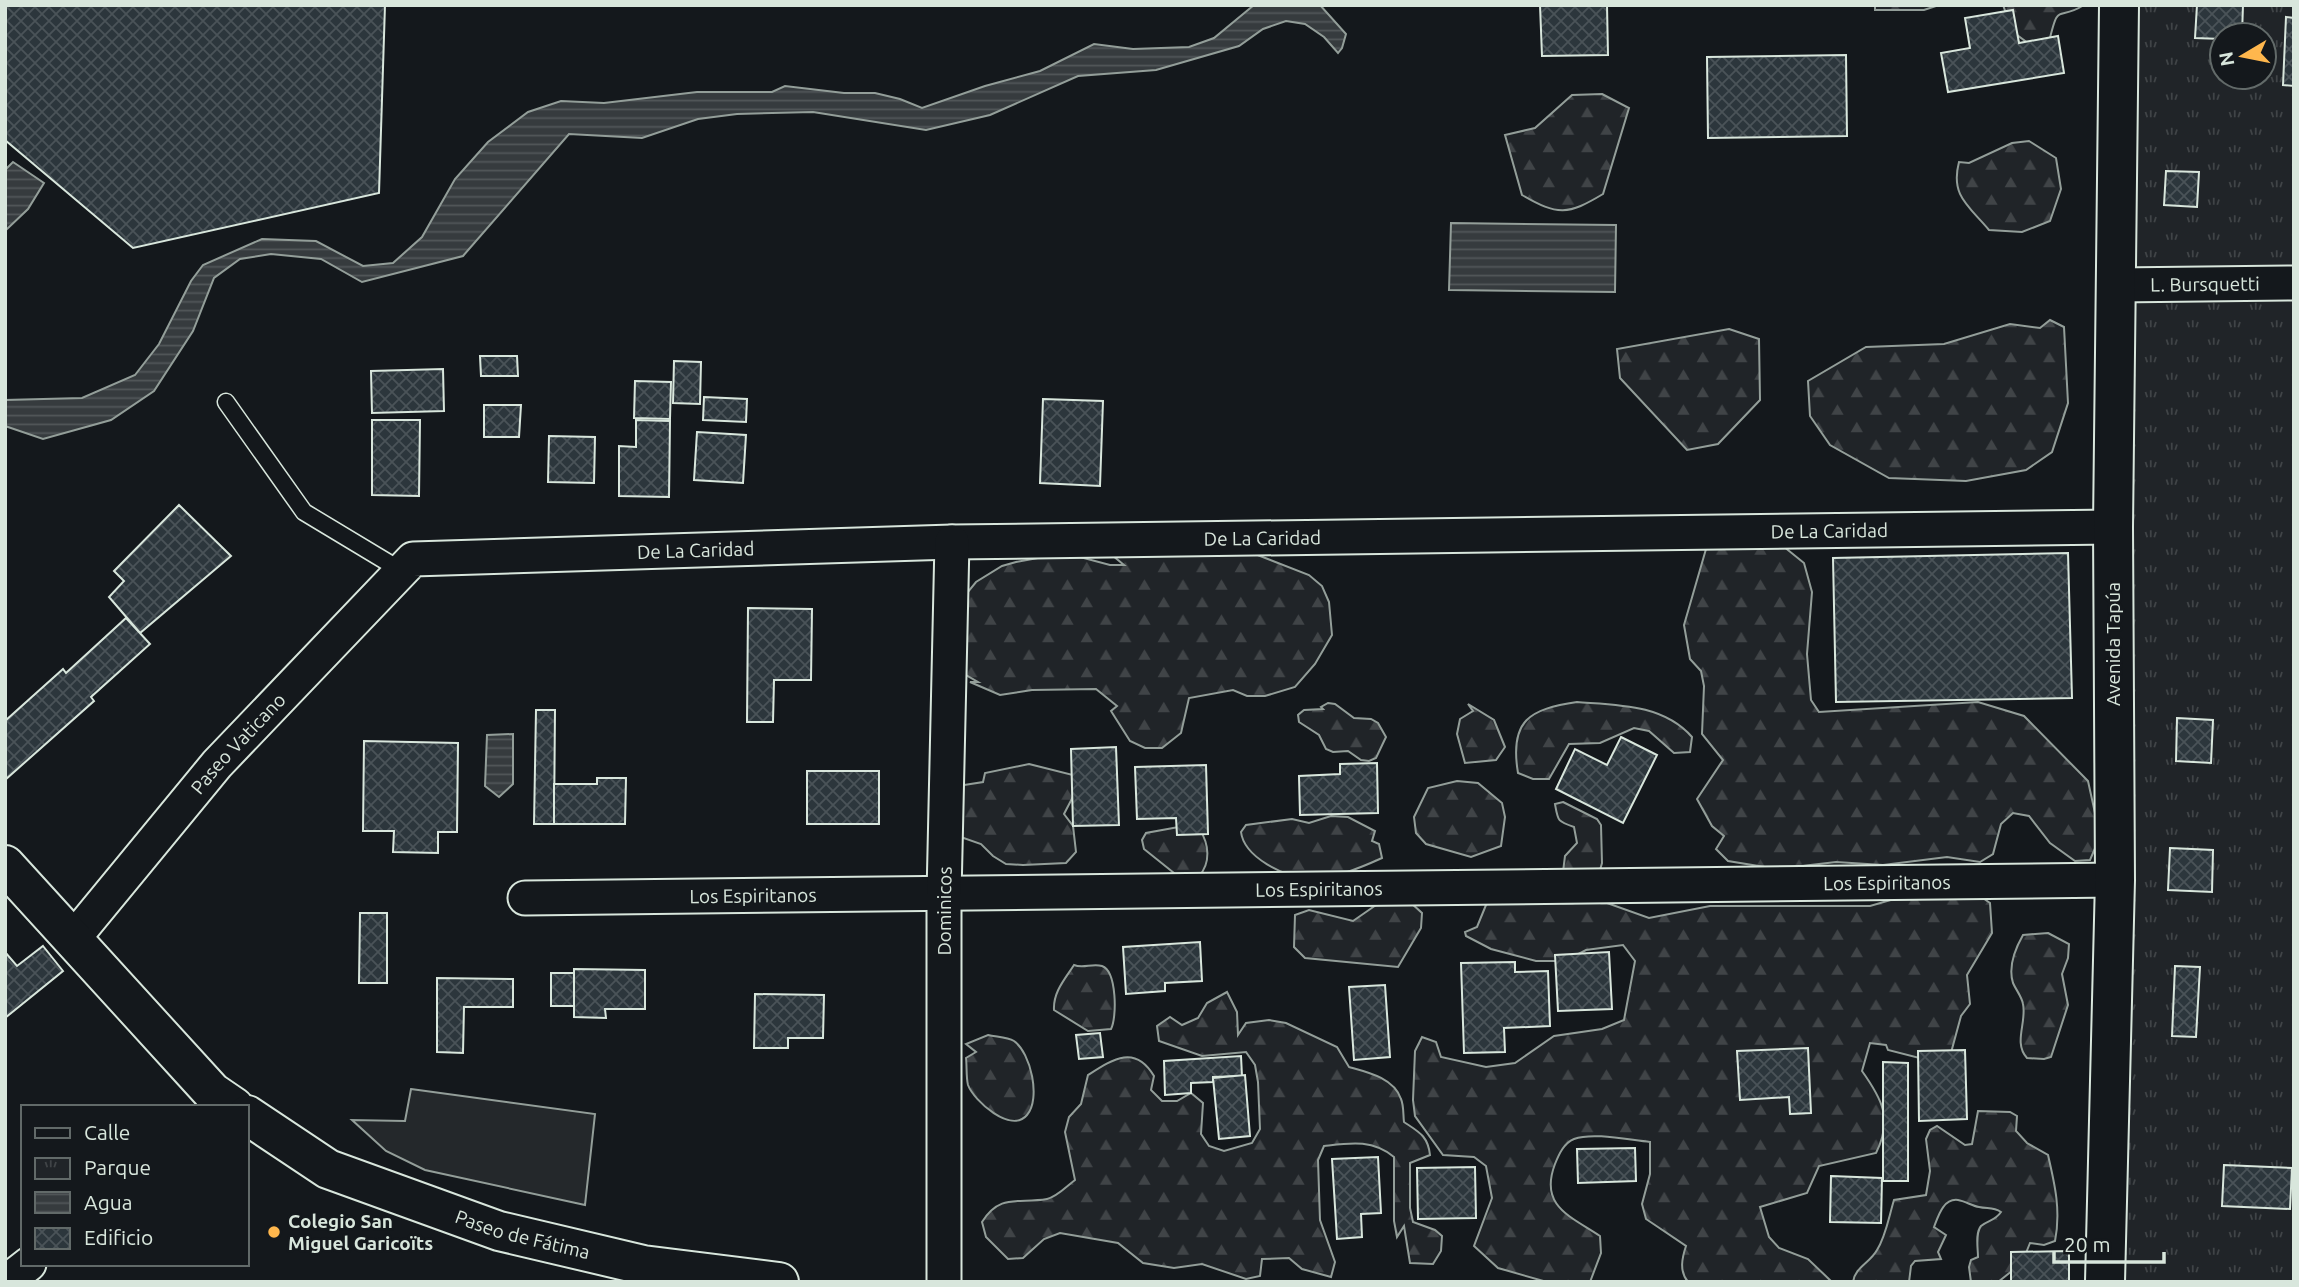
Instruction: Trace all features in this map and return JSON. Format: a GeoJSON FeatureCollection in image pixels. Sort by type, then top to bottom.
{"type":"FeatureCollection","features":[{"type":"Feature","properties":{"kind":"street","name":"Avenida Tapúa"},"geometry":{"type":"LineString","coordinates":[[2105,1282],[2115,880],[2113,527],[2119,5]]}},
{"type":"Feature","properties":{"kind":"street","name":"L. Bursquetti"},"geometry":{"type":"LineString","coordinates":[[2116,285],[2294,283]]}},
{"type":"Feature","properties":{"kind":"street","name":"De La Caridad"},"geometry":{"type":"LineString","coordinates":[[407,565],[952,542],[2113,527]]}},
{"type":"Feature","properties":{"kind":"street","name":"Dominicos"},"geometry":{"type":"LineString","coordinates":[[944,1282],[944,895],[952,542]]}},
{"type":"Feature","properties":{"kind":"street","name":"Paseo Vaticano"},"geometry":{"type":"LineString","coordinates":[[73,939],[217,764],[407,565]]}},
{"type":"Feature","properties":{"kind":"street"},"geometry":{"type":"LineString","coordinates":[[5,865],[215,1102]]}},
{"type":"Feature","properties":{"kind":"street","name":"Los Espiritanos"},"geometry":{"type":"LineString","coordinates":[[525,898],[2115,880]]}},
{"type":"Feature","properties":{"kind":"street","name":"Paseo de Fátima"},"geometry":{"type":"LineString","coordinates":[[248,1116],[328,1169],[499,1231],[643,1265],[779,1282]]}},
{"type":"Feature","properties":{"kind":"street"},"geometry":{"type":"LineString","coordinates":[[6,1282],[27,1266]]}},
{"type":"Feature","properties":{"kind":"lane"},"geometry":{"type":"LineString","coordinates":[[226,402],[304,512],[407,565]]}},
{"type":"Feature","properties":{"kind":"green space"},"geometry":{"type":"Polygon","coordinates":[[[1875,5],[1939,5],[1924,10],[1875,10],[1875,5]]]}},
{"type":"Feature","properties":{"kind":"green space"},"geometry":{"type":"Polygon","coordinates":[[[2003,5],[2084,5],[2057,16],[2049,42],[2036,49],[2013,32],[2003,5]]]}},
{"type":"Feature","properties":{"kind":"green space"},"geometry":{"type":"Polygon","coordinates":[[[2135,5],[2294,5],[2294,277],[2130,275],[2135,5]]]}},
{"type":"Feature","properties":{"kind":"green space"},"geometry":{"type":"Polygon","coordinates":[[[1602,94],[1629,108],[1603,194],[1581,206],[1563,210],[1545,207],[1522,195],[1505,135],[1535,128],[1572,95],[1602,94]]]}},
{"type":"Feature","properties":{"kind":"green space"},"geometry":{"type":"Polygon","coordinates":[[[2029,141],[2056,158],[2061,189],[2050,221],[2022,232],[1989,230],[1968,207],[1959,192],[1959,162],[1969,163],[2012,143],[2029,141]]]}},
{"type":"Feature","properties":{"kind":"green space"},"geometry":{"type":"Polygon","coordinates":[[[2294,283],[2294,1282],[2104,1282],[2116,285],[2294,283]]]}},
{"type":"Feature","properties":{"kind":"green space"},"geometry":{"type":"Polygon","coordinates":[[[2050,320],[2064,327],[2068,403],[2052,452],[2026,470],[1966,481],[1889,478],[1830,445],[1810,416],[1808,381],[1866,347],[1944,344],[2010,324],[2040,328],[2050,320]]]}},
{"type":"Feature","properties":{"kind":"green space"},"geometry":{"type":"Polygon","coordinates":[[[1729,329],[1759,339],[1760,400],[1718,444],[1687,450],[1620,378],[1617,349],[1729,329]]]}},
{"type":"Feature","properties":{"kind":"green space"},"geometry":{"type":"Polygon","coordinates":[[[1717,539],[1778,542],[1804,563],[1812,592],[1807,654],[1811,700],[1819,712],[1978,702],[2024,716],[2088,781],[2095,813],[2096,846],[2090,860],[2075,861],[2050,843],[2029,816],[2013,813],[2001,824],[1993,854],[1980,862],[1947,857],[1883,865],[1836,862],[1777,869],[1728,861],[1716,849],[1724,836],[1712,826],[1697,799],[1723,760],[1702,734],[1704,686],[1701,671],[1690,659],[1684,625],[1706,549],[1717,539]]]}},
{"type":"Feature","properties":{"kind":"green space"},"geometry":{"type":"Polygon","coordinates":[[[1237,547],[1309,575],[1322,586],[1329,602],[1332,635],[1315,664],[1295,687],[1265,696],[1247,696],[1233,690],[1189,698],[1181,733],[1162,748],[1145,748],[1130,741],[1111,711],[1117,706],[1096,689],[1032,690],[1000,695],[970,682],[978,682],[966,675],[960,638],[967,624],[967,593],[976,582],[1002,566],[1065,553],[1110,565],[1124,565],[1112,555],[1237,547]]]}},
{"type":"Feature","properties":{"kind":"green space"},"geometry":{"type":"Polygon","coordinates":[[[1577,702],[1639,708],[1667,718],[1692,737],[1690,752],[1674,753],[1649,731],[1634,728],[1600,743],[1569,744],[1549,779],[1533,779],[1518,773],[1517,741],[1526,720],[1547,709],[1577,702]]]}},
{"type":"Feature","properties":{"kind":"green space"},"geometry":{"type":"Polygon","coordinates":[[[1328,703],[1335,704],[1354,718],[1371,719],[1378,723],[1386,737],[1376,758],[1361,760],[1348,751],[1333,752],[1326,749],[1319,735],[1299,722],[1298,715],[1304,710],[1323,709],[1321,707],[1328,703]]]}},
{"type":"Feature","properties":{"kind":"green space"},"geometry":{"type":"Polygon","coordinates":[[[1468,704],[1494,720],[1505,747],[1496,760],[1465,763],[1457,734],[1460,719],[1473,711],[1468,704]]]}},
{"type":"Feature","properties":{"kind":"green space"},"geometry":{"type":"Polygon","coordinates":[[[1029,764],[1073,775],[1077,789],[1064,814],[1073,826],[1076,852],[1066,863],[1006,864],[981,844],[955,835],[951,787],[983,782],[985,773],[1029,764]]]}},
{"type":"Feature","properties":{"kind":"green space"},"geometry":{"type":"Polygon","coordinates":[[[1457,781],[1478,783],[1502,803],[1505,817],[1501,846],[1471,857],[1426,844],[1416,833],[1414,817],[1428,788],[1457,781]]]}},
{"type":"Feature","properties":{"kind":"green space"},"geometry":{"type":"Polygon","coordinates":[[[1563,802],[1597,819],[1601,825],[1600,870],[1563,872],[1565,856],[1577,843],[1574,827],[1561,822],[1558,817],[1555,804],[1563,802]]]}},
{"type":"Feature","properties":{"kind":"green space"},"geometry":{"type":"Polygon","coordinates":[[[1331,816],[1348,817],[1375,831],[1372,841],[1379,844],[1382,858],[1337,875],[1299,877],[1278,870],[1258,858],[1244,841],[1241,832],[1246,825],[1292,819],[1309,823],[1331,816]]]}},
{"type":"Feature","properties":{"kind":"green space"},"geometry":{"type":"Polygon","coordinates":[[[1184,826],[1200,830],[1205,841],[1207,859],[1199,876],[1179,877],[1144,849],[1142,840],[1146,833],[1184,826]]]}},
{"type":"Feature","properties":{"kind":"green space"},"geometry":{"type":"Polygon","coordinates":[[[1932,888],[1977,894],[1990,903],[1992,933],[1967,975],[1970,1004],[1961,1016],[1949,1060],[1935,1062],[1888,1050],[1886,1045],[1870,1043],[1862,1071],[1880,1100],[1884,1119],[1884,1130],[1876,1153],[1819,1166],[1807,1193],[1760,1207],[1769,1237],[1779,1248],[1808,1259],[1832,1282],[1688,1282],[1682,1269],[1686,1246],[1646,1219],[1642,1204],[1650,1174],[1650,1142],[1611,1137],[1591,1136],[1570,1141],[1560,1153],[1551,1178],[1554,1200],[1560,1208],[1600,1236],[1601,1253],[1590,1282],[1547,1282],[1498,1268],[1474,1246],[1492,1198],[1486,1166],[1474,1157],[1443,1155],[1415,1116],[1415,1051],[1422,1037],[1436,1042],[1441,1057],[1486,1067],[1515,1063],[1554,1036],[1602,1029],[1624,1020],[1635,961],[1623,945],[1586,950],[1565,961],[1536,961],[1491,949],[1466,936],[1465,932],[1477,927],[1486,905],[1506,890],[1593,898],[1649,918],[1710,906],[1870,906],[1932,888]]]}},
{"type":"Feature","properties":{"kind":"green space"},"geometry":{"type":"Polygon","coordinates":[[[1379,903],[1411,903],[1422,913],[1421,928],[1398,967],[1305,958],[1294,947],[1295,915],[1309,910],[1353,921],[1379,903]]]}},
{"type":"Feature","properties":{"kind":"green space"},"geometry":{"type":"Polygon","coordinates":[[[2048,933],[2069,944],[2068,958],[2062,974],[2068,1005],[2051,1057],[2027,1058],[2021,1046],[2023,1004],[2013,983],[2012,964],[2023,935],[2048,933]]]}},
{"type":"Feature","properties":{"kind":"green space"},"geometry":{"type":"Polygon","coordinates":[[[1074,965],[1102,966],[1111,976],[1114,1015],[1111,1029],[1088,1031],[1054,1010],[1058,992],[1074,965]]]}},
{"type":"Feature","properties":{"kind":"green space"},"geometry":{"type":"Polygon","coordinates":[[[1227,992],[1237,1012],[1238,1035],[1246,1023],[1269,1020],[1286,1023],[1337,1047],[1349,1067],[1379,1077],[1397,1092],[1403,1105],[1404,1122],[1422,1135],[1429,1149],[1430,1155],[1410,1163],[1410,1208],[1413,1222],[1435,1230],[1442,1236],[1441,1251],[1433,1264],[1410,1263],[1404,1226],[1397,1237],[1394,1221],[1394,1157],[1377,1147],[1352,1143],[1324,1146],[1318,1160],[1320,1220],[1335,1262],[1331,1277],[1302,1269],[1289,1258],[1262,1259],[1260,1276],[1246,1279],[1202,1264],[1174,1268],[1143,1263],[1118,1243],[1060,1233],[1044,1239],[1023,1258],[1008,1259],[986,1237],[982,1222],[1003,1203],[1051,1198],[1075,1180],[1065,1132],[1069,1117],[1081,1104],[1088,1075],[1106,1064],[1131,1057],[1139,1060],[1154,1076],[1151,1090],[1162,1101],[1177,1101],[1191,1093],[1203,1103],[1201,1134],[1209,1146],[1224,1151],[1252,1143],[1260,1129],[1258,1082],[1255,1065],[1246,1052],[1202,1056],[1159,1041],[1157,1026],[1170,1017],[1182,1025],[1198,1018],[1207,1003],[1227,992]]]}},
{"type":"Feature","properties":{"kind":"green space"},"geometry":{"type":"Polygon","coordinates":[[[988,1035],[1014,1041],[1029,1065],[1034,1088],[1033,1098],[1027,1115],[1020,1120],[1003,1118],[985,1107],[968,1085],[966,1058],[976,1052],[966,1044],[988,1035]]]}},
{"type":"Feature","properties":{"kind":"green space"},"geometry":{"type":"Polygon","coordinates":[[[1978,1111],[2010,1112],[2017,1116],[2016,1131],[2027,1143],[2048,1155],[2057,1209],[2055,1241],[2044,1245],[2030,1243],[2022,1263],[1998,1282],[1971,1282],[1969,1267],[1971,1260],[1978,1257],[1979,1229],[2001,1212],[1953,1200],[1942,1209],[1934,1227],[1946,1235],[1938,1252],[1941,1259],[1915,1261],[1911,1266],[1909,1282],[1853,1282],[1880,1244],[1894,1200],[1926,1195],[1930,1171],[1926,1139],[1930,1130],[1937,1126],[1965,1145],[1972,1144],[1978,1111]]]}},
{"type":"Feature","properties":{"kind":"shaded area"},"geometry":{"type":"Polygon","coordinates":[[[411,1089],[595,1114],[585,1205],[425,1170],[386,1151],[352,1120],[405,1121],[411,1089]]]}},
{"type":"Feature","properties":{"kind":"water"},"geometry":{"type":"Polygon","coordinates":[[[1254,5],[1320,5],[1346,34],[1342,48],[1338,53],[1324,37],[1305,24],[1286,21],[1263,29],[1239,46],[1156,70],[1078,76],[990,115],[926,130],[813,112],[737,114],[698,119],[642,138],[569,134],[463,256],[362,282],[321,259],[271,254],[240,259],[214,278],[193,331],[154,391],[111,420],[43,439],[5,426],[5,400],[82,398],[135,375],[159,344],[191,281],[203,265],[262,239],[316,241],[363,266],[393,263],[422,237],[455,179],[488,142],[528,112],[561,101],[604,103],[697,92],[772,92],[785,86],[844,93],[875,93],[922,108],[985,86],[1040,71],[1094,44],[1133,49],[1189,47],[1214,38],[1254,5]]]}},
{"type":"Feature","properties":{"kind":"water"},"geometry":{"type":"Polygon","coordinates":[[[13,162],[44,183],[28,209],[5,231],[5,170],[13,162]]]}},
{"type":"Feature","properties":{"kind":"water"},"geometry":{"type":"Polygon","coordinates":[[[1451,223],[1616,225],[1615,292],[1449,290],[1451,223]]]}},
{"type":"Feature","properties":{"kind":"water"},"geometry":{"type":"Polygon","coordinates":[[[513,734],[513,784],[499,797],[485,786],[487,735],[513,734]]]}},
{"type":"Feature","properties":{"kind":"building"},"geometry":{"type":"Polygon","coordinates":[[[5,5],[385,5],[379,193],[133,248],[5,140],[5,5]]]}},
{"type":"Feature","properties":{"kind":"building"},"geometry":{"type":"Polygon","coordinates":[[[1540,5],[1607,5],[1608,55],[1542,56],[1540,5]]]}},
{"type":"Feature","properties":{"kind":"building"},"geometry":{"type":"Polygon","coordinates":[[[2197,5],[2243,5],[2242,21],[2208,21],[2208,38],[2195,38],[2197,5]]]}},
{"type":"Feature","properties":{"kind":"building"},"geometry":{"type":"Polygon","coordinates":[[[2013,10],[2019,43],[2058,36],[2064,73],[1948,92],[1941,53],[1970,48],[1965,18],[2013,10]]]}},
{"type":"Feature","properties":{"kind":"building"},"geometry":{"type":"Polygon","coordinates":[[[2286,17],[2294,18],[2294,86],[2283,85],[2286,17]]]}},
{"type":"Feature","properties":{"kind":"building"},"geometry":{"type":"Polygon","coordinates":[[[1846,55],[1847,136],[1708,138],[1707,57],[1846,55]]]}},
{"type":"Feature","properties":{"kind":"building"},"geometry":{"type":"Polygon","coordinates":[[[2166,171],[2199,172],[2197,207],[2164,205],[2166,171]]]}},
{"type":"Feature","properties":{"kind":"building"},"geometry":{"type":"Polygon","coordinates":[[[480,356],[517,356],[518,376],[481,376],[480,356]]]}},
{"type":"Feature","properties":{"kind":"building"},"geometry":{"type":"Polygon","coordinates":[[[674,361],[701,362],[700,404],[673,403],[674,361]]]}},
{"type":"Feature","properties":{"kind":"building"},"geometry":{"type":"Polygon","coordinates":[[[443,369],[444,411],[372,413],[371,371],[443,369]]]}},
{"type":"Feature","properties":{"kind":"building"},"geometry":{"type":"Polygon","coordinates":[[[635,381],[671,382],[670,419],[634,418],[635,381]]]}},
{"type":"Feature","properties":{"kind":"building"},"geometry":{"type":"Polygon","coordinates":[[[704,397],[747,399],[746,422],[703,420],[704,397]]]}},
{"type":"Feature","properties":{"kind":"building"},"geometry":{"type":"Polygon","coordinates":[[[1043,399],[1103,401],[1100,486],[1040,483],[1043,399]]]}},
{"type":"Feature","properties":{"kind":"building"},"geometry":{"type":"Polygon","coordinates":[[[484,405],[521,405],[519,437],[484,437],[484,405]]]}},
{"type":"Feature","properties":{"kind":"building"},"geometry":{"type":"Polygon","coordinates":[[[372,420],[420,420],[419,496],[372,495],[372,420]]]}},
{"type":"Feature","properties":{"kind":"building"},"geometry":{"type":"Polygon","coordinates":[[[636,420],[670,421],[669,497],[619,496],[619,446],[636,447],[636,420]]]}},
{"type":"Feature","properties":{"kind":"building"},"geometry":{"type":"Polygon","coordinates":[[[697,432],[746,435],[743,483],[694,480],[697,432]]]}},
{"type":"Feature","properties":{"kind":"building"},"geometry":{"type":"Polygon","coordinates":[[[549,436],[595,437],[594,483],[548,482],[549,436]]]}},
{"type":"Feature","properties":{"kind":"building"},"geometry":{"type":"Polygon","coordinates":[[[179,505],[231,556],[140,633],[109,597],[124,581],[114,571],[179,505]]]}},
{"type":"Feature","properties":{"kind":"building"},"geometry":{"type":"Polygon","coordinates":[[[2068,553],[2072,698],[1836,702],[1833,558],[2068,553]]]}},
{"type":"Feature","properties":{"kind":"building"},"geometry":{"type":"Polygon","coordinates":[[[748,608],[812,609],[811,680],[774,680],[773,722],[747,722],[748,608]]]}},
{"type":"Feature","properties":{"kind":"building"},"geometry":{"type":"Polygon","coordinates":[[[126,618],[150,644],[91,697],[94,701],[5,780],[5,721],[63,669],[66,673],[126,618]]]}},
{"type":"Feature","properties":{"kind":"building"},"geometry":{"type":"Polygon","coordinates":[[[536,710],[555,710],[554,824],[534,824],[536,710]]]}},
{"type":"Feature","properties":{"kind":"building"},"geometry":{"type":"Polygon","coordinates":[[[2177,718],[2213,720],[2211,763],[2176,761],[2177,718]]]}},
{"type":"Feature","properties":{"kind":"building"},"geometry":{"type":"Polygon","coordinates":[[[1621,737],[1657,755],[1623,823],[1556,789],[1575,749],[1607,765],[1621,737]]]}},
{"type":"Feature","properties":{"kind":"building"},"geometry":{"type":"Polygon","coordinates":[[[364,741],[458,743],[457,832],[438,832],[438,853],[393,852],[394,831],[363,831],[364,741]]]}},
{"type":"Feature","properties":{"kind":"building"},"geometry":{"type":"Polygon","coordinates":[[[1116,747],[1119,825],[1073,826],[1071,749],[1116,747]]]}},
{"type":"Feature","properties":{"kind":"building"},"geometry":{"type":"Polygon","coordinates":[[[1377,763],[1378,813],[1300,815],[1299,776],[1340,774],[1340,764],[1377,763]]]}},
{"type":"Feature","properties":{"kind":"building"},"geometry":{"type":"Polygon","coordinates":[[[1206,765],[1208,834],[1177,835],[1176,818],[1137,819],[1135,767],[1206,765]]]}},
{"type":"Feature","properties":{"kind":"building"},"geometry":{"type":"Polygon","coordinates":[[[807,771],[879,771],[879,824],[807,824],[807,771]]]}},
{"type":"Feature","properties":{"kind":"building"},"geometry":{"type":"Polygon","coordinates":[[[597,778],[626,778],[625,824],[554,824],[554,784],[597,784],[597,778]]]}},
{"type":"Feature","properties":{"kind":"building"},"geometry":{"type":"Polygon","coordinates":[[[2170,848],[2213,850],[2212,892],[2168,890],[2170,848]]]}},
{"type":"Feature","properties":{"kind":"building"},"geometry":{"type":"Polygon","coordinates":[[[360,913],[387,913],[387,983],[359,983],[360,913]]]}},
{"type":"Feature","properties":{"kind":"building"},"geometry":{"type":"Polygon","coordinates":[[[1200,942],[1202,981],[1165,983],[1165,991],[1126,994],[1123,947],[1200,942]]]}},
{"type":"Feature","properties":{"kind":"building"},"geometry":{"type":"Polygon","coordinates":[[[43,946],[63,971],[5,1018],[5,952],[17,966],[43,946]]]}},
{"type":"Feature","properties":{"kind":"building"},"geometry":{"type":"Polygon","coordinates":[[[1609,952],[1612,1009],[1558,1011],[1555,955],[1609,952]]]}},
{"type":"Feature","properties":{"kind":"building"},"geometry":{"type":"Polygon","coordinates":[[[1515,962],[1515,972],[1548,971],[1550,1026],[1504,1028],[1505,1052],[1464,1053],[1461,963],[1515,962]]]}},
{"type":"Feature","properties":{"kind":"building"},"geometry":{"type":"Polygon","coordinates":[[[2175,966],[2200,967],[2196,1037],[2172,1036],[2175,966]]]}},
{"type":"Feature","properties":{"kind":"building"},"geometry":{"type":"Polygon","coordinates":[[[574,969],[645,970],[645,1009],[605,1009],[606,1018],[574,1017],[574,969]]]}},
{"type":"Feature","properties":{"kind":"building"},"geometry":{"type":"Polygon","coordinates":[[[551,973],[574,973],[574,1006],[551,1006],[551,973]]]}},
{"type":"Feature","properties":{"kind":"building"},"geometry":{"type":"Polygon","coordinates":[[[437,978],[513,979],[513,1007],[464,1007],[463,1053],[437,1052],[437,978]]]}},
{"type":"Feature","properties":{"kind":"building"},"geometry":{"type":"Polygon","coordinates":[[[1385,985],[1390,1057],[1354,1060],[1349,987],[1385,985]]]}},
{"type":"Feature","properties":{"kind":"building"},"geometry":{"type":"Polygon","coordinates":[[[755,994],[824,995],[823,1038],[788,1038],[788,1048],[754,1048],[755,994]]]}},
{"type":"Feature","properties":{"kind":"building"},"geometry":{"type":"Polygon","coordinates":[[[1100,1033],[1103,1057],[1079,1059],[1076,1035],[1100,1033]]]}},
{"type":"Feature","properties":{"kind":"building"},"geometry":{"type":"Polygon","coordinates":[[[1808,1048],[1811,1113],[1790,1114],[1789,1097],[1740,1100],[1737,1051],[1808,1048]]]}},
{"type":"Feature","properties":{"kind":"building"},"geometry":{"type":"Polygon","coordinates":[[[1965,1050],[1967,1119],[1919,1121],[1918,1051],[1965,1050]]]}},
{"type":"Feature","properties":{"kind":"building"},"geometry":{"type":"Polygon","coordinates":[[[1241,1056],[1242,1076],[1213,1077],[1213,1082],[1191,1083],[1191,1093],[1165,1095],[1164,1061],[1241,1056]]]}},
{"type":"Feature","properties":{"kind":"building"},"geometry":{"type":"Polygon","coordinates":[[[1883,1062],[1908,1063],[1908,1181],[1883,1181],[1883,1062]]]}},
{"type":"Feature","properties":{"kind":"building"},"geometry":{"type":"Polygon","coordinates":[[[1245,1075],[1250,1136],[1219,1139],[1213,1078],[1245,1075]]]}},
{"type":"Feature","properties":{"kind":"building"},"geometry":{"type":"Polygon","coordinates":[[[1635,1148],[1636,1181],[1578,1183],[1577,1149],[1635,1148]]]}},
{"type":"Feature","properties":{"kind":"building"},"geometry":{"type":"Polygon","coordinates":[[[1378,1157],[1381,1213],[1361,1214],[1362,1237],[1337,1239],[1332,1159],[1378,1157]]]}},
{"type":"Feature","properties":{"kind":"building"},"geometry":{"type":"Polygon","coordinates":[[[2224,1165],[2292,1168],[2290,1209],[2222,1206],[2224,1165]]]}},
{"type":"Feature","properties":{"kind":"building"},"geometry":{"type":"Polygon","coordinates":[[[1475,1167],[1476,1218],[1418,1219],[1417,1168],[1475,1167]]]}},
{"type":"Feature","properties":{"kind":"building"},"geometry":{"type":"Polygon","coordinates":[[[1831,1176],[1882,1178],[1881,1223],[1830,1222],[1831,1176]]]}},
{"type":"Feature","properties":{"kind":"building"},"geometry":{"type":"Polygon","coordinates":[[[2069,1251],[2069,1282],[2011,1282],[2011,1252],[2069,1251]]]}},
{"type":"Feature","properties":{"kind":"place","name":"Colegio San Miguel Garicoïts"},"geometry":{"type":"Point","coordinates":[274,1232]}}]}
